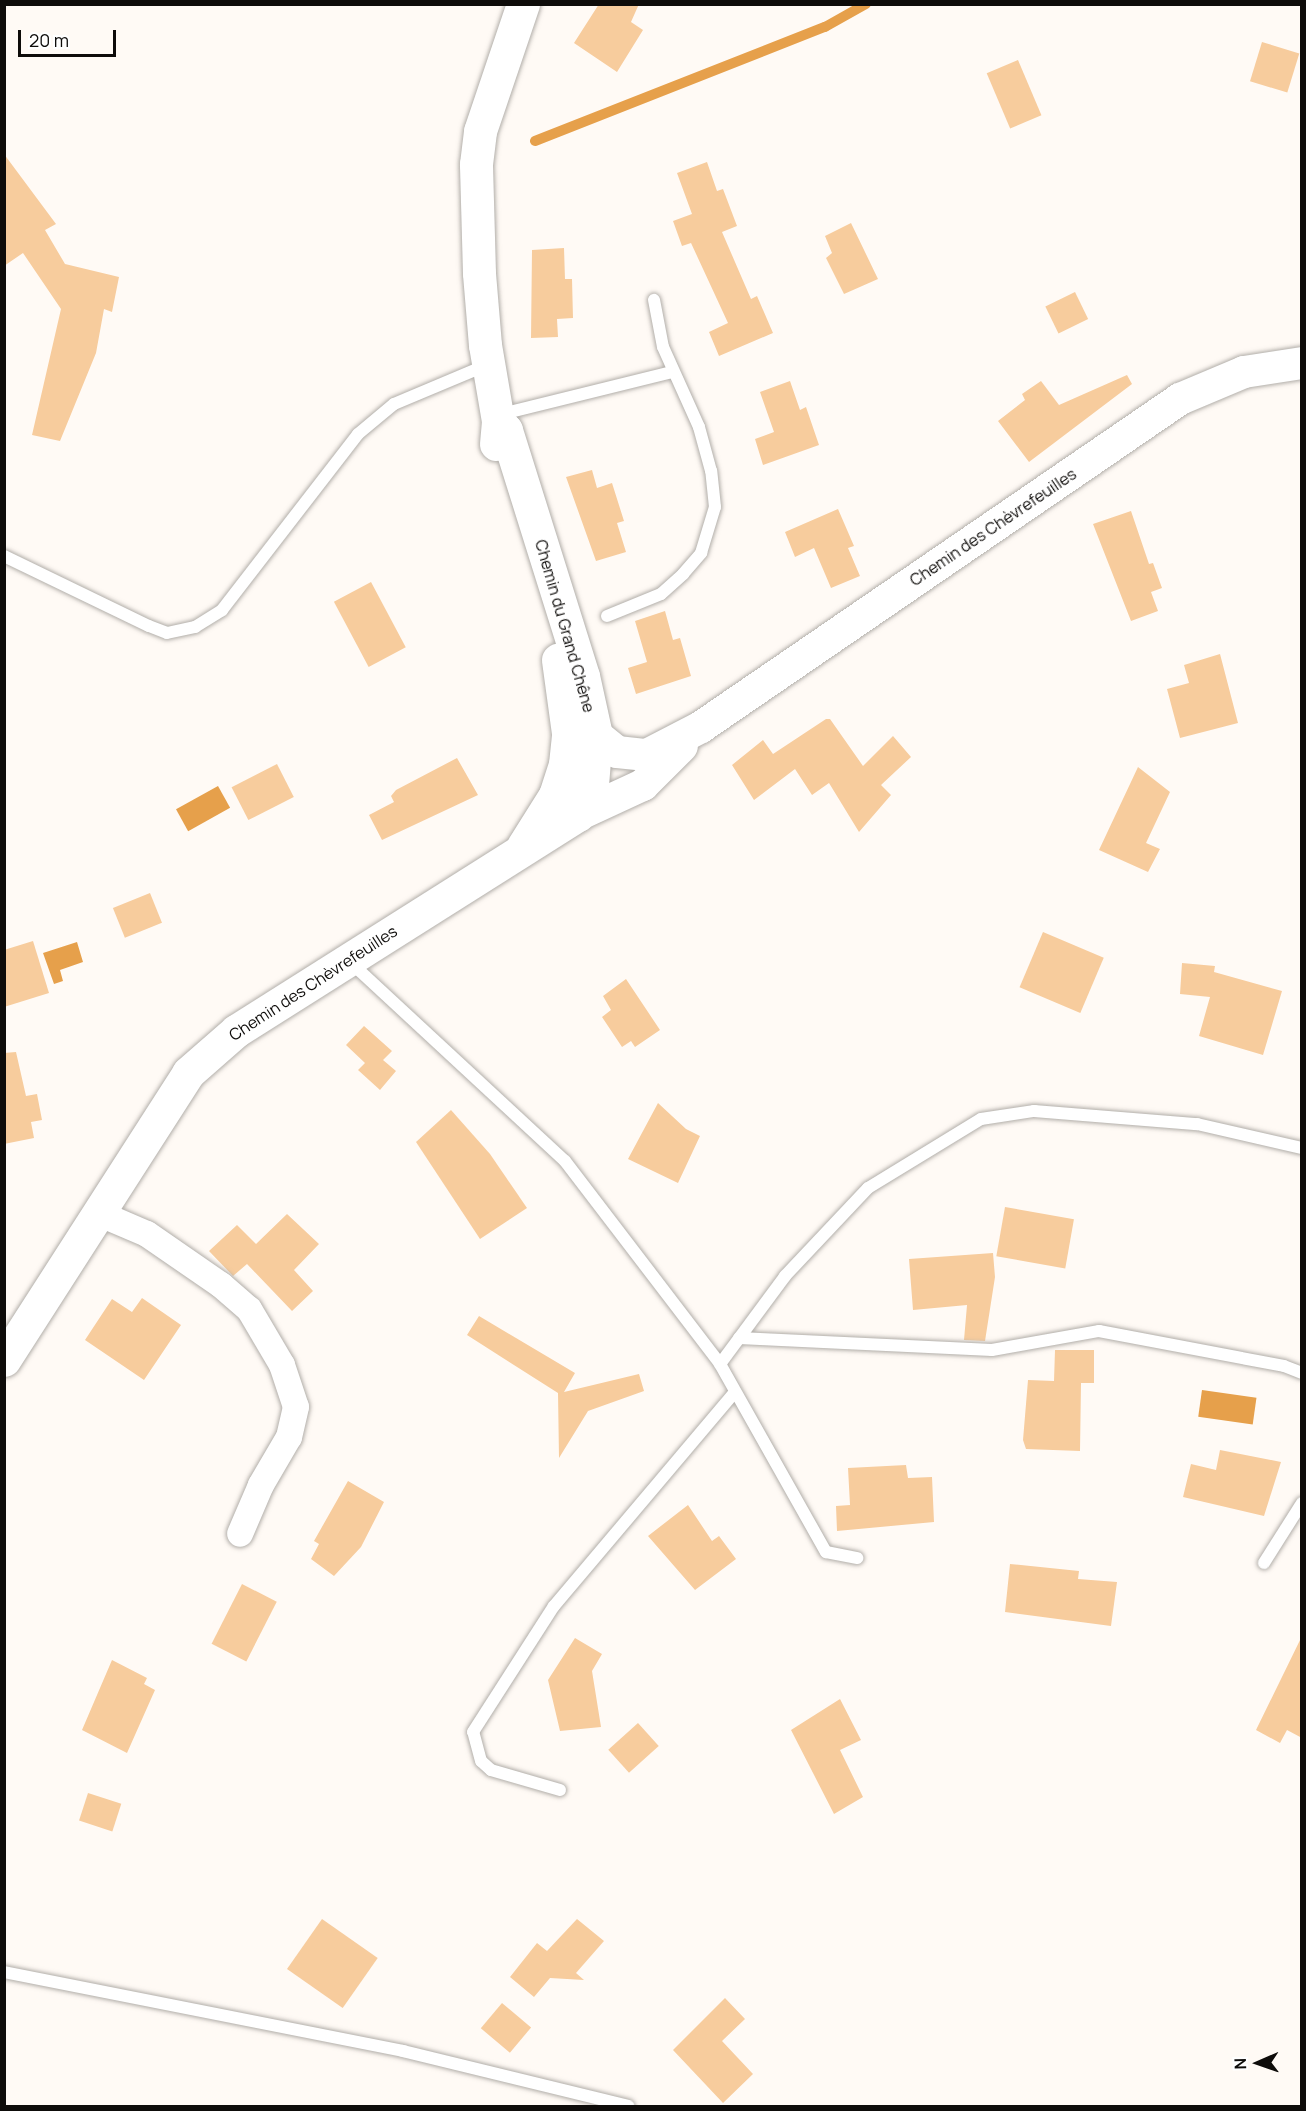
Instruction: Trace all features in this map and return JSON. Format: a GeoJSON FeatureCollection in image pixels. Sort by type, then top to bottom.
{"type":"FeatureCollection","features":[{"type":"Feature","properties":{"kind":"main road","name":"Chemin du Grand Chêne"},"geometry":{"type":"LineString","coordinates":[[524,4],[480,131],[474,200],[488,365],[498,418],[496,443],[562,674],[568,733],[566,805]]}},
{"type":"Feature","properties":{"kind":"main road","name":"Chemin du Grand Chêne"},"geometry":{"type":"LineString","coordinates":[[498,418],[506,430],[583,676],[596,735],[592,785],[566,805],[519,853]]}},
{"type":"Feature","properties":{"kind":"main road","name":"Chemin des Chèvrefeuilles"},"geometry":{"type":"LineString","coordinates":[[4,1360],[188,1073],[236,1031],[519,853]]}},
{"type":"Feature","properties":{"kind":"street","name":"Chemin des Chèvrefeuilles"},"geometry":{"type":"LineString","coordinates":[[592,785],[701,726],[1180,399],[1244,372],[1302,363]]}},
{"type":"Feature","properties":{"kind":"street","name":"Chemin des Chèvrefeuilles"},"geometry":{"type":"LineString","coordinates":[[566,805],[643,785],[701,726]]}},
{"type":"Feature","properties":{"kind":"street"},"geometry":{"type":"LineString","coordinates":[[596,735],[617,752],[647,755]]}},
{"type":"Feature","properties":{"kind":"street"},"geometry":{"type":"LineString","coordinates":[[99,1213],[147,1234],[221,1285],[249,1309],[282,1365],[296,1407],[289,1437],[261,1485],[240,1534]]}},
{"type":"Feature","properties":{"kind":"lane"},"geometry":{"type":"LineString","coordinates":[[607,616],[661,594],[701,553],[715,507],[711,471],[699,427],[672,372],[663,347],[654,300]]}},
{"type":"Feature","properties":{"kind":"lane"},"geometry":{"type":"LineString","coordinates":[[4,556],[167,633],[195,627],[222,610],[358,434],[394,404],[488,365]]}},
{"type":"Feature","properties":{"kind":"lane"},"geometry":{"type":"LineString","coordinates":[[498,418],[672,372]]}},
{"type":"Feature","properties":{"kind":"lane"},"geometry":{"type":"LineString","coordinates":[[349,960],[565,1161],[720,1364],[826,1552],[856,1558]]}},
{"type":"Feature","properties":{"kind":"lane"},"geometry":{"type":"LineString","coordinates":[[720,1364],[785,1276],[868,1188],[981,1119],[1034,1111],[1197,1124],[1302,1148]]}},
{"type":"Feature","properties":{"kind":"lane"},"geometry":{"type":"LineString","coordinates":[[739,1338],[992,1350],[1099,1331],[1284,1366],[1302,1373]]}},
{"type":"Feature","properties":{"kind":"lane"},"geometry":{"type":"LineString","coordinates":[[560,1790],[491,1770],[481,1761],[473,1732],[554,1606],[735,1392]]}},
{"type":"Feature","properties":{"kind":"lane"},"geometry":{"type":"LineString","coordinates":[[1264,1563],[1302,1503]]}},
{"type":"Feature","properties":{"kind":"lane"},"geometry":{"type":"LineString","coordinates":[[4,1972],[403,2051],[628,2106]]}},
{"type":"Feature","properties":{"kind":"shaded area"},"geometry":{"type":"Polygon","coordinates":[[[218,786],[230,808],[188,831],[176,809],[218,786]]]}},
{"type":"Feature","properties":{"kind":"shaded area"},"geometry":{"type":"Polygon","coordinates":[[[77,942],[83,962],[60,970],[63,981],[54,984],[43,953],[77,942]]]}},
{"type":"Feature","properties":{"kind":"shaded area"},"geometry":{"type":"Polygon","coordinates":[[[1202,1390],[1256,1398],[1253,1424],[1198,1417],[1202,1390]]]}},
{"type":"Feature","properties":{"kind":"building"},"geometry":{"type":"Polygon","coordinates":[[[599,4],[639,4],[631,22],[643,30],[617,72],[574,43],[599,4]]]}},
{"type":"Feature","properties":{"kind":"building"},"geometry":{"type":"Polygon","coordinates":[[[1262,42],[1299,53],[1287,93],[1250,81],[1262,42]]]}},
{"type":"Feature","properties":{"kind":"building"},"geometry":{"type":"Polygon","coordinates":[[[1018,60],[1041,115],[1010,129],[987,73],[1018,60]]]}},
{"type":"Feature","properties":{"kind":"building"},"geometry":{"type":"Polygon","coordinates":[[[4,154],[56,224],[45,230],[65,264],[119,277],[112,312],[104,309],[96,353],[60,441],[32,435],[61,309],[23,253],[4,266],[4,154]]]}},
{"type":"Feature","properties":{"kind":"building"},"geometry":{"type":"Polygon","coordinates":[[[707,162],[717,191],[723,189],[737,226],[722,232],[751,299],[757,296],[773,333],[719,356],[709,332],[728,323],[691,243],[682,246],[673,221],[692,214],[677,173],[707,162]]]}},
{"type":"Feature","properties":{"kind":"building"},"geometry":{"type":"Polygon","coordinates":[[[851,223],[878,279],[844,294],[826,258],[832,253],[825,236],[851,223]]]}},
{"type":"Feature","properties":{"kind":"building"},"geometry":{"type":"Polygon","coordinates":[[[564,248],[565,279],[572,279],[573,318],[557,319],[558,337],[531,338],[532,250],[564,248]]]}},
{"type":"Feature","properties":{"kind":"building"},"geometry":{"type":"Polygon","coordinates":[[[1075,292],[1088,319],[1058,333],[1045,306],[1075,292]]]}},
{"type":"Feature","properties":{"kind":"building"},"geometry":{"type":"Polygon","coordinates":[[[1127,375],[1132,384],[1029,462],[998,421],[1025,400],[1022,394],[1041,381],[1059,405],[1127,375]]]}},
{"type":"Feature","properties":{"kind":"building"},"geometry":{"type":"Polygon","coordinates":[[[790,381],[800,410],[806,407],[819,445],[763,465],[755,439],[774,432],[760,392],[790,381]]]}},
{"type":"Feature","properties":{"kind":"building"},"geometry":{"type":"Polygon","coordinates":[[[592,470],[597,488],[612,483],[624,521],[617,523],[626,552],[596,561],[566,477],[592,470]]]}},
{"type":"Feature","properties":{"kind":"building"},"geometry":{"type":"Polygon","coordinates":[[[838,509],[854,546],[848,548],[860,576],[831,588],[814,548],[795,557],[785,532],[838,509]]]}},
{"type":"Feature","properties":{"kind":"building"},"geometry":{"type":"Polygon","coordinates":[[[1131,511],[1149,564],[1153,563],[1162,588],[1151,592],[1158,611],[1131,621],[1093,524],[1131,511]]]}},
{"type":"Feature","properties":{"kind":"building"},"geometry":{"type":"Polygon","coordinates":[[[371,582],[406,647],[369,667],[334,602],[371,582]]]}},
{"type":"Feature","properties":{"kind":"building"},"geometry":{"type":"Polygon","coordinates":[[[665,611],[673,640],[680,638],[691,676],[636,694],[628,668],[647,662],[635,621],[665,611]]]}},
{"type":"Feature","properties":{"kind":"building"},"geometry":{"type":"Polygon","coordinates":[[[1220,654],[1238,723],[1180,738],[1167,689],[1189,683],[1184,665],[1220,654]]]}},
{"type":"Feature","properties":{"kind":"building"},"geometry":{"type":"Polygon","coordinates":[[[826,719],[830,719],[863,766],[893,736],[911,757],[881,785],[891,795],[859,832],[829,783],[812,795],[795,769],[754,800],[732,765],[763,740],[773,754],[826,719]]]}},
{"type":"Feature","properties":{"kind":"building"},"geometry":{"type":"Polygon","coordinates":[[[457,758],[478,795],[382,840],[369,815],[394,802],[391,796],[396,790],[457,758]]]}},
{"type":"Feature","properties":{"kind":"building"},"geometry":{"type":"Polygon","coordinates":[[[277,764],[294,797],[248,820],[232,787],[277,764]]]}},
{"type":"Feature","properties":{"kind":"building"},"geometry":{"type":"Polygon","coordinates":[[[1138,767],[1170,792],[1146,843],[1160,849],[1148,872],[1099,850],[1138,767]]]}},
{"type":"Feature","properties":{"kind":"building"},"geometry":{"type":"Polygon","coordinates":[[[150,893],[162,923],[125,938],[113,908],[150,893]]]}},
{"type":"Feature","properties":{"kind":"building"},"geometry":{"type":"Polygon","coordinates":[[[1043,932],[1104,958],[1080,1013],[1020,987],[1043,932]]]}},
{"type":"Feature","properties":{"kind":"building"},"geometry":{"type":"Polygon","coordinates":[[[33,941],[49,993],[4,1007],[4,950],[33,941]]]}},
{"type":"Feature","properties":{"kind":"building"},"geometry":{"type":"Polygon","coordinates":[[[1182,963],[1215,966],[1214,972],[1282,991],[1263,1055],[1199,1036],[1210,997],[1180,994],[1182,963]]]}},
{"type":"Feature","properties":{"kind":"building"},"geometry":{"type":"Polygon","coordinates":[[[626,979],[660,1030],[635,1047],[631,1041],[622,1047],[602,1017],[611,1010],[603,996],[626,979]]]}},
{"type":"Feature","properties":{"kind":"building"},"geometry":{"type":"Polygon","coordinates":[[[364,1026],[392,1051],[383,1060],[396,1071],[380,1090],[358,1070],[365,1063],[346,1045],[364,1026]]]}},
{"type":"Feature","properties":{"kind":"building"},"geometry":{"type":"Polygon","coordinates":[[[16,1052],[26,1096],[37,1094],[42,1120],[31,1122],[34,1138],[4,1144],[4,1053],[16,1052]]]}},
{"type":"Feature","properties":{"kind":"building"},"geometry":{"type":"Polygon","coordinates":[[[658,1103],[686,1129],[700,1136],[678,1183],[628,1159],[658,1103]]]}},
{"type":"Feature","properties":{"kind":"building"},"geometry":{"type":"Polygon","coordinates":[[[451,1110],[490,1154],[527,1208],[480,1239],[416,1142],[451,1110]]]}},
{"type":"Feature","properties":{"kind":"building"},"geometry":{"type":"Polygon","coordinates":[[[1005,1207],[1074,1219],[1065,1268],[996,1256],[1005,1207]]]}},
{"type":"Feature","properties":{"kind":"building"},"geometry":{"type":"Polygon","coordinates":[[[287,1214],[319,1244],[294,1270],[313,1291],[292,1311],[247,1264],[233,1276],[209,1251],[237,1225],[256,1244],[287,1214]]]}},
{"type":"Feature","properties":{"kind":"building"},"geometry":{"type":"Polygon","coordinates":[[[993,1253],[995,1277],[985,1341],[964,1340],[967,1305],[913,1310],[909,1259],[993,1253]]]}},
{"type":"Feature","properties":{"kind":"building"},"geometry":{"type":"Polygon","coordinates":[[[142,1298],[181,1325],[144,1380],[85,1340],[112,1299],[132,1312],[142,1298]]]}},
{"type":"Feature","properties":{"kind":"building"},"geometry":{"type":"Polygon","coordinates":[[[479,1316],[575,1373],[564,1392],[639,1374],[644,1391],[588,1411],[559,1458],[558,1393],[467,1335],[479,1316]]]}},
{"type":"Feature","properties":{"kind":"building"},"geometry":{"type":"Polygon","coordinates":[[[1055,1350],[1094,1350],[1094,1383],[1081,1383],[1080,1451],[1026,1449],[1023,1440],[1028,1380],[1054,1381],[1055,1350]]]}},
{"type":"Feature","properties":{"kind":"building"},"geometry":{"type":"Polygon","coordinates":[[[1220,1450],[1281,1462],[1264,1516],[1183,1497],[1191,1464],[1216,1470],[1220,1450]]]}},
{"type":"Feature","properties":{"kind":"building"},"geometry":{"type":"Polygon","coordinates":[[[906,1465],[908,1478],[932,1477],[934,1522],[837,1531],[836,1506],[850,1505],[848,1468],[906,1465]]]}},
{"type":"Feature","properties":{"kind":"building"},"geometry":{"type":"Polygon","coordinates":[[[348,1481],[384,1502],[361,1547],[334,1576],[311,1559],[319,1544],[314,1541],[348,1481]]]}},
{"type":"Feature","properties":{"kind":"building"},"geometry":{"type":"Polygon","coordinates":[[[688,1505],[712,1541],[719,1536],[736,1559],[695,1590],[648,1536],[688,1505]]]}},
{"type":"Feature","properties":{"kind":"building"},"geometry":{"type":"Polygon","coordinates":[[[1010,1564],[1079,1571],[1078,1579],[1117,1582],[1111,1626],[1005,1612],[1010,1564]]]}},
{"type":"Feature","properties":{"kind":"building"},"geometry":{"type":"Polygon","coordinates":[[[242,1584],[277,1602],[246,1661],[212,1644],[242,1584]]]}},
{"type":"Feature","properties":{"kind":"building"},"geometry":{"type":"Polygon","coordinates":[[[1302,1636],[1302,1738],[1287,1730],[1280,1743],[1256,1730],[1302,1636]]]}},
{"type":"Feature","properties":{"kind":"building"},"geometry":{"type":"Polygon","coordinates":[[[575,1638],[602,1654],[592,1671],[601,1727],[560,1731],[548,1680],[575,1638]]]}},
{"type":"Feature","properties":{"kind":"building"},"geometry":{"type":"Polygon","coordinates":[[[112,1660],[147,1678],[144,1684],[155,1690],[127,1753],[82,1730],[112,1660]]]}},
{"type":"Feature","properties":{"kind":"building"},"geometry":{"type":"Polygon","coordinates":[[[840,1699],[861,1740],[840,1750],[863,1797],[834,1814],[791,1730],[840,1699]]]}},
{"type":"Feature","properties":{"kind":"building"},"geometry":{"type":"Polygon","coordinates":[[[638,1723],[659,1746],[629,1773],[608,1750],[638,1723]]]}},
{"type":"Feature","properties":{"kind":"building"},"geometry":{"type":"Polygon","coordinates":[[[88,1793],[121,1804],[112,1831],[79,1821],[88,1793]]]}},
{"type":"Feature","properties":{"kind":"building"},"geometry":{"type":"Polygon","coordinates":[[[322,1919],[378,1958],[343,2008],[287,1969],[322,1919]]]}},
{"type":"Feature","properties":{"kind":"building"},"geometry":{"type":"Polygon","coordinates":[[[577,1919],[604,1941],[576,1973],[584,1980],[550,1978],[534,1997],[510,1977],[537,1943],[547,1951],[577,1919]]]}},
{"type":"Feature","properties":{"kind":"building"},"geometry":{"type":"Polygon","coordinates":[[[725,1998],[745,2019],[722,2041],[753,2074],[723,2103],[673,2050],[725,1998]]]}},
{"type":"Feature","properties":{"kind":"building"},"geometry":{"type":"Polygon","coordinates":[[[502,2003],[531,2027],[510,2053],[481,2028],[502,2003]]]}},
{"type":"Feature","properties":{"kind":"waterway"},"geometry":{"type":"LineString","coordinates":[[535,141],[825,27],[866,4]]}}]}
